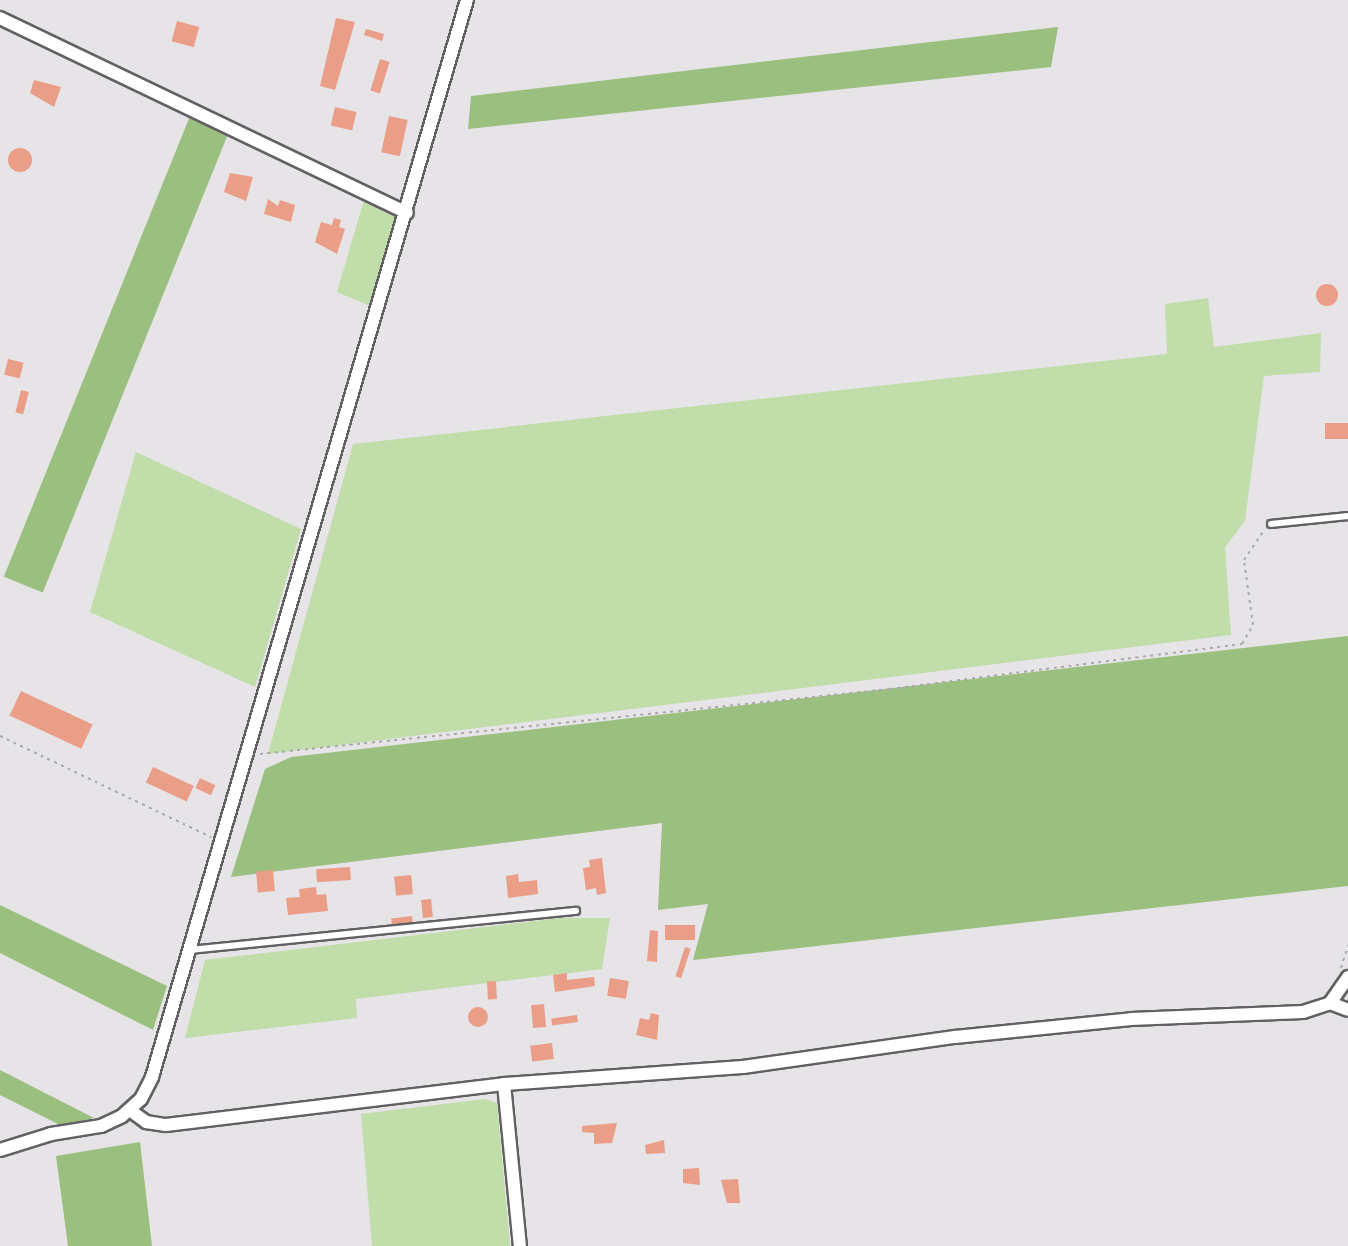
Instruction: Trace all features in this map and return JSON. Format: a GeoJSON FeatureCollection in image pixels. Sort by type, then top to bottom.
{"type":"FeatureCollection","features":[{"type":"Feature","properties":{"kind":"street"},"geometry":{"type":"LineString","coordinates":[[0,1150],[51,1134],[101,1126],[131,1111],[152,1077],[407,213],[467,0]]}},
{"type":"Feature","properties":{"kind":"street"},"geometry":{"type":"LineString","coordinates":[[0,18],[407,213]]}},
{"type":"Feature","properties":{"kind":"street"},"geometry":{"type":"LineString","coordinates":[[131,1111],[146,1122],[166,1125],[504,1084],[743,1067],[955,1037],[1131,1019],[1303,1012],[1330,1003],[1348,977]]}},
{"type":"Feature","properties":{"kind":"street"},"geometry":{"type":"LineString","coordinates":[[1330,1003],[1348,1010]]}},
{"type":"Feature","properties":{"kind":"street"},"geometry":{"type":"LineString","coordinates":[[504,1084],[520,1246]]}},
{"type":"Feature","properties":{"kind":"lane"},"geometry":{"type":"LineString","coordinates":[[1271,524],[1348,516]]}},
{"type":"Feature","properties":{"kind":"lane"},"geometry":{"type":"LineString","coordinates":[[190,950],[576,911]]}},
{"type":"Feature","properties":{"kind":"path"},"geometry":{"type":"LineString","coordinates":[[249,751],[286,753],[878,690],[1242,644],[1253,625],[1244,560],[1256,536],[1271,524]]}},
{"type":"Feature","properties":{"kind":"path"},"geometry":{"type":"LineString","coordinates":[[0,736],[222,842]]}},
{"type":"Feature","properties":{"kind":"green space"},"geometry":{"type":"Polygon","coordinates":[[[1058,27],[1051,67],[468,129],[471,96],[1058,27]]]}},
{"type":"Feature","properties":{"kind":"green space"},"geometry":{"type":"Polygon","coordinates":[[[190,116],[229,132],[43,593],[4,577],[190,116]]]}},
{"type":"Feature","properties":{"kind":"green space"},"geometry":{"type":"Polygon","coordinates":[[[364,200],[398,217],[370,306],[337,292],[364,200]]]}},
{"type":"Feature","properties":{"kind":"green space"},"geometry":{"type":"Polygon","coordinates":[[[1208,298],[1214,347],[1321,333],[1320,372],[1264,376],[1245,521],[1225,547],[1231,635],[268,754],[353,444],[1167,354],[1165,304],[1208,298]]]}},
{"type":"Feature","properties":{"kind":"green space"},"geometry":{"type":"Polygon","coordinates":[[[136,452],[301,529],[255,687],[90,612],[136,452]]]}},
{"type":"Feature","properties":{"kind":"green space"},"geometry":{"type":"Polygon","coordinates":[[[1348,636],[1348,886],[693,960],[708,904],[658,910],[662,823],[231,877],[265,769],[291,757],[1348,636]]]}},
{"type":"Feature","properties":{"kind":"green space"},"geometry":{"type":"Polygon","coordinates":[[[0,905],[167,986],[153,1030],[0,953],[0,905]]]}},
{"type":"Feature","properties":{"kind":"green space"},"geometry":{"type":"Polygon","coordinates":[[[560,918],[610,918],[602,969],[356,999],[357,1018],[185,1038],[205,960],[560,918]]]}},
{"type":"Feature","properties":{"kind":"green space"},"geometry":{"type":"Polygon","coordinates":[[[0,1070],[94,1118],[62,1126],[0,1095],[0,1070]]]}},
{"type":"Feature","properties":{"kind":"green space"},"geometry":{"type":"Polygon","coordinates":[[[485,1099],[497,1103],[510,1246],[372,1246],[361,1114],[485,1099]]]}},
{"type":"Feature","properties":{"kind":"green space"},"geometry":{"type":"Polygon","coordinates":[[[140,1142],[152,1246],[68,1246],[56,1156],[140,1142]]]}},
{"type":"Feature","properties":{"kind":"building"},"geometry":{"type":"Polygon","coordinates":[[[336,18],[355,22],[335,90],[320,86],[336,18]]]}},
{"type":"Feature","properties":{"kind":"building"},"geometry":{"type":"Polygon","coordinates":[[[177,21],[199,27],[194,47],[172,41],[177,21]]]}},
{"type":"Feature","properties":{"kind":"building"},"geometry":{"type":"Polygon","coordinates":[[[366,29],[384,34],[382,41],[364,35],[366,29]]]}},
{"type":"Feature","properties":{"kind":"building"},"geometry":{"type":"Polygon","coordinates":[[[380,59],[390,62],[380,93],[370,91],[380,59]]]}},
{"type":"Feature","properties":{"kind":"building"},"geometry":{"type":"Polygon","coordinates":[[[34,80],[61,87],[54,107],[30,93],[34,80]]]}},
{"type":"Feature","properties":{"kind":"building"},"geometry":{"type":"Polygon","coordinates":[[[335,107],[356,112],[352,130],[331,126],[335,107]]]}},
{"type":"Feature","properties":{"kind":"building"},"geometry":{"type":"Polygon","coordinates":[[[389,116],[408,120],[400,156],[381,152],[389,116]]]}},
{"type":"Feature","properties":{"kind":"building"},"geometry":{"type":"Polygon","coordinates":[[[20,148],[28,152],[32,160],[28,168],[20,172],[12,168],[8,160],[12,152],[20,148]]]}},
{"type":"Feature","properties":{"kind":"building"},"geometry":{"type":"Polygon","coordinates":[[[230,173],[253,177],[246,201],[224,192],[230,173]]]}},
{"type":"Feature","properties":{"kind":"building"},"geometry":{"type":"Polygon","coordinates":[[[268,199],[278,206],[280,200],[295,205],[291,222],[264,214],[268,199]]]}},
{"type":"Feature","properties":{"kind":"building"},"geometry":{"type":"Polygon","coordinates":[[[334,218],[341,220],[339,227],[345,229],[337,254],[315,242],[321,222],[332,225],[334,218]]]}},
{"type":"Feature","properties":{"kind":"building"},"geometry":{"type":"Polygon","coordinates":[[[1327,284],[1335,287],[1338,295],[1335,303],[1327,306],[1319,303],[1316,295],[1319,287],[1327,284]]]}},
{"type":"Feature","properties":{"kind":"building"},"geometry":{"type":"Polygon","coordinates":[[[8,359],[24,363],[20,378],[4,375],[8,359]]]}},
{"type":"Feature","properties":{"kind":"building"},"geometry":{"type":"Polygon","coordinates":[[[21,390],[29,392],[23,414],[15,412],[21,390]]]}},
{"type":"Feature","properties":{"kind":"building"},"geometry":{"type":"Polygon","coordinates":[[[1325,423],[1348,423],[1348,439],[1325,439],[1325,423]]]}},
{"type":"Feature","properties":{"kind":"building"},"geometry":{"type":"Polygon","coordinates":[[[21,691],[93,724],[81,749],[10,715],[21,691]]]}},
{"type":"Feature","properties":{"kind":"building"},"geometry":{"type":"Polygon","coordinates":[[[153,767],[194,786],[187,801],[146,782],[153,767]]]}},
{"type":"Feature","properties":{"kind":"building"},"geometry":{"type":"Polygon","coordinates":[[[200,778],[215,785],[211,795],[195,788],[200,778]]]}},
{"type":"Feature","properties":{"kind":"building"},"geometry":{"type":"Polygon","coordinates":[[[602,858],[606,893],[597,895],[596,888],[586,890],[583,868],[590,867],[589,860],[602,858]]]}},
{"type":"Feature","properties":{"kind":"building"},"geometry":{"type":"Polygon","coordinates":[[[350,867],[351,880],[317,882],[316,869],[350,867]]]}},
{"type":"Feature","properties":{"kind":"building"},"geometry":{"type":"Polygon","coordinates":[[[273,870],[275,891],[258,892],[256,871],[273,870]]]}},
{"type":"Feature","properties":{"kind":"building"},"geometry":{"type":"Polygon","coordinates":[[[518,874],[519,882],[537,880],[538,894],[508,898],[506,876],[518,874]]]}},
{"type":"Feature","properties":{"kind":"building"},"geometry":{"type":"Polygon","coordinates":[[[411,875],[413,894],[396,896],[394,877],[411,875]]]}},
{"type":"Feature","properties":{"kind":"building"},"geometry":{"type":"Polygon","coordinates":[[[316,887],[317,895],[326,894],[328,911],[288,915],[286,898],[300,897],[299,889],[316,887]]]}},
{"type":"Feature","properties":{"kind":"building"},"geometry":{"type":"Polygon","coordinates":[[[431,899],[433,917],[423,918],[421,900],[431,899]]]}},
{"type":"Feature","properties":{"kind":"building"},"geometry":{"type":"Polygon","coordinates":[[[412,916],[413,924],[392,926],[391,919],[412,916]]]}},
{"type":"Feature","properties":{"kind":"building"},"geometry":{"type":"Polygon","coordinates":[[[665,925],[695,925],[695,940],[665,940],[665,925]]]}},
{"type":"Feature","properties":{"kind":"building"},"geometry":{"type":"Polygon","coordinates":[[[650,930],[658,931],[657,962],[647,961],[650,930]]]}},
{"type":"Feature","properties":{"kind":"building"},"geometry":{"type":"Polygon","coordinates":[[[685,947],[691,949],[681,978],[675,976],[685,947]]]}},
{"type":"Feature","properties":{"kind":"building"},"geometry":{"type":"Polygon","coordinates":[[[567,973],[567,980],[594,977],[595,986],[555,992],[553,975],[567,973]]]}},
{"type":"Feature","properties":{"kind":"building"},"geometry":{"type":"Polygon","coordinates":[[[610,978],[629,981],[626,999],[607,996],[610,978]]]}},
{"type":"Feature","properties":{"kind":"building"},"geometry":{"type":"Polygon","coordinates":[[[487,981],[496,981],[497,999],[488,999],[487,981]]]}},
{"type":"Feature","properties":{"kind":"building"},"geometry":{"type":"Polygon","coordinates":[[[544,1004],[546,1027],[533,1028],[531,1005],[544,1004]]]}},
{"type":"Feature","properties":{"kind":"building"},"geometry":{"type":"Polygon","coordinates":[[[478,1007],[485,1010],[488,1017],[485,1024],[478,1027],[471,1024],[468,1017],[471,1010],[478,1007]]]}},
{"type":"Feature","properties":{"kind":"building"},"geometry":{"type":"Polygon","coordinates":[[[651,1013],[659,1015],[657,1040],[636,1035],[640,1018],[649,1020],[651,1013]]]}},
{"type":"Feature","properties":{"kind":"building"},"geometry":{"type":"Polygon","coordinates":[[[577,1015],[578,1022],[552,1026],[551,1019],[577,1015]]]}},
{"type":"Feature","properties":{"kind":"building"},"geometry":{"type":"Polygon","coordinates":[[[552,1043],[554,1059],[532,1062],[530,1046],[552,1043]]]}},
{"type":"Feature","properties":{"kind":"building"},"geometry":{"type":"Polygon","coordinates":[[[617,1123],[612,1143],[594,1144],[594,1133],[582,1132],[582,1126],[617,1123]]]}},
{"type":"Feature","properties":{"kind":"building"},"geometry":{"type":"Polygon","coordinates":[[[664,1140],[665,1153],[646,1154],[645,1145],[664,1140]]]}},
{"type":"Feature","properties":{"kind":"building"},"geometry":{"type":"Polygon","coordinates":[[[699,1168],[700,1185],[683,1183],[683,1169],[699,1168]]]}},
{"type":"Feature","properties":{"kind":"building"},"geometry":{"type":"Polygon","coordinates":[[[738,1179],[740,1203],[727,1203],[721,1180],[738,1179]]]}}]}
